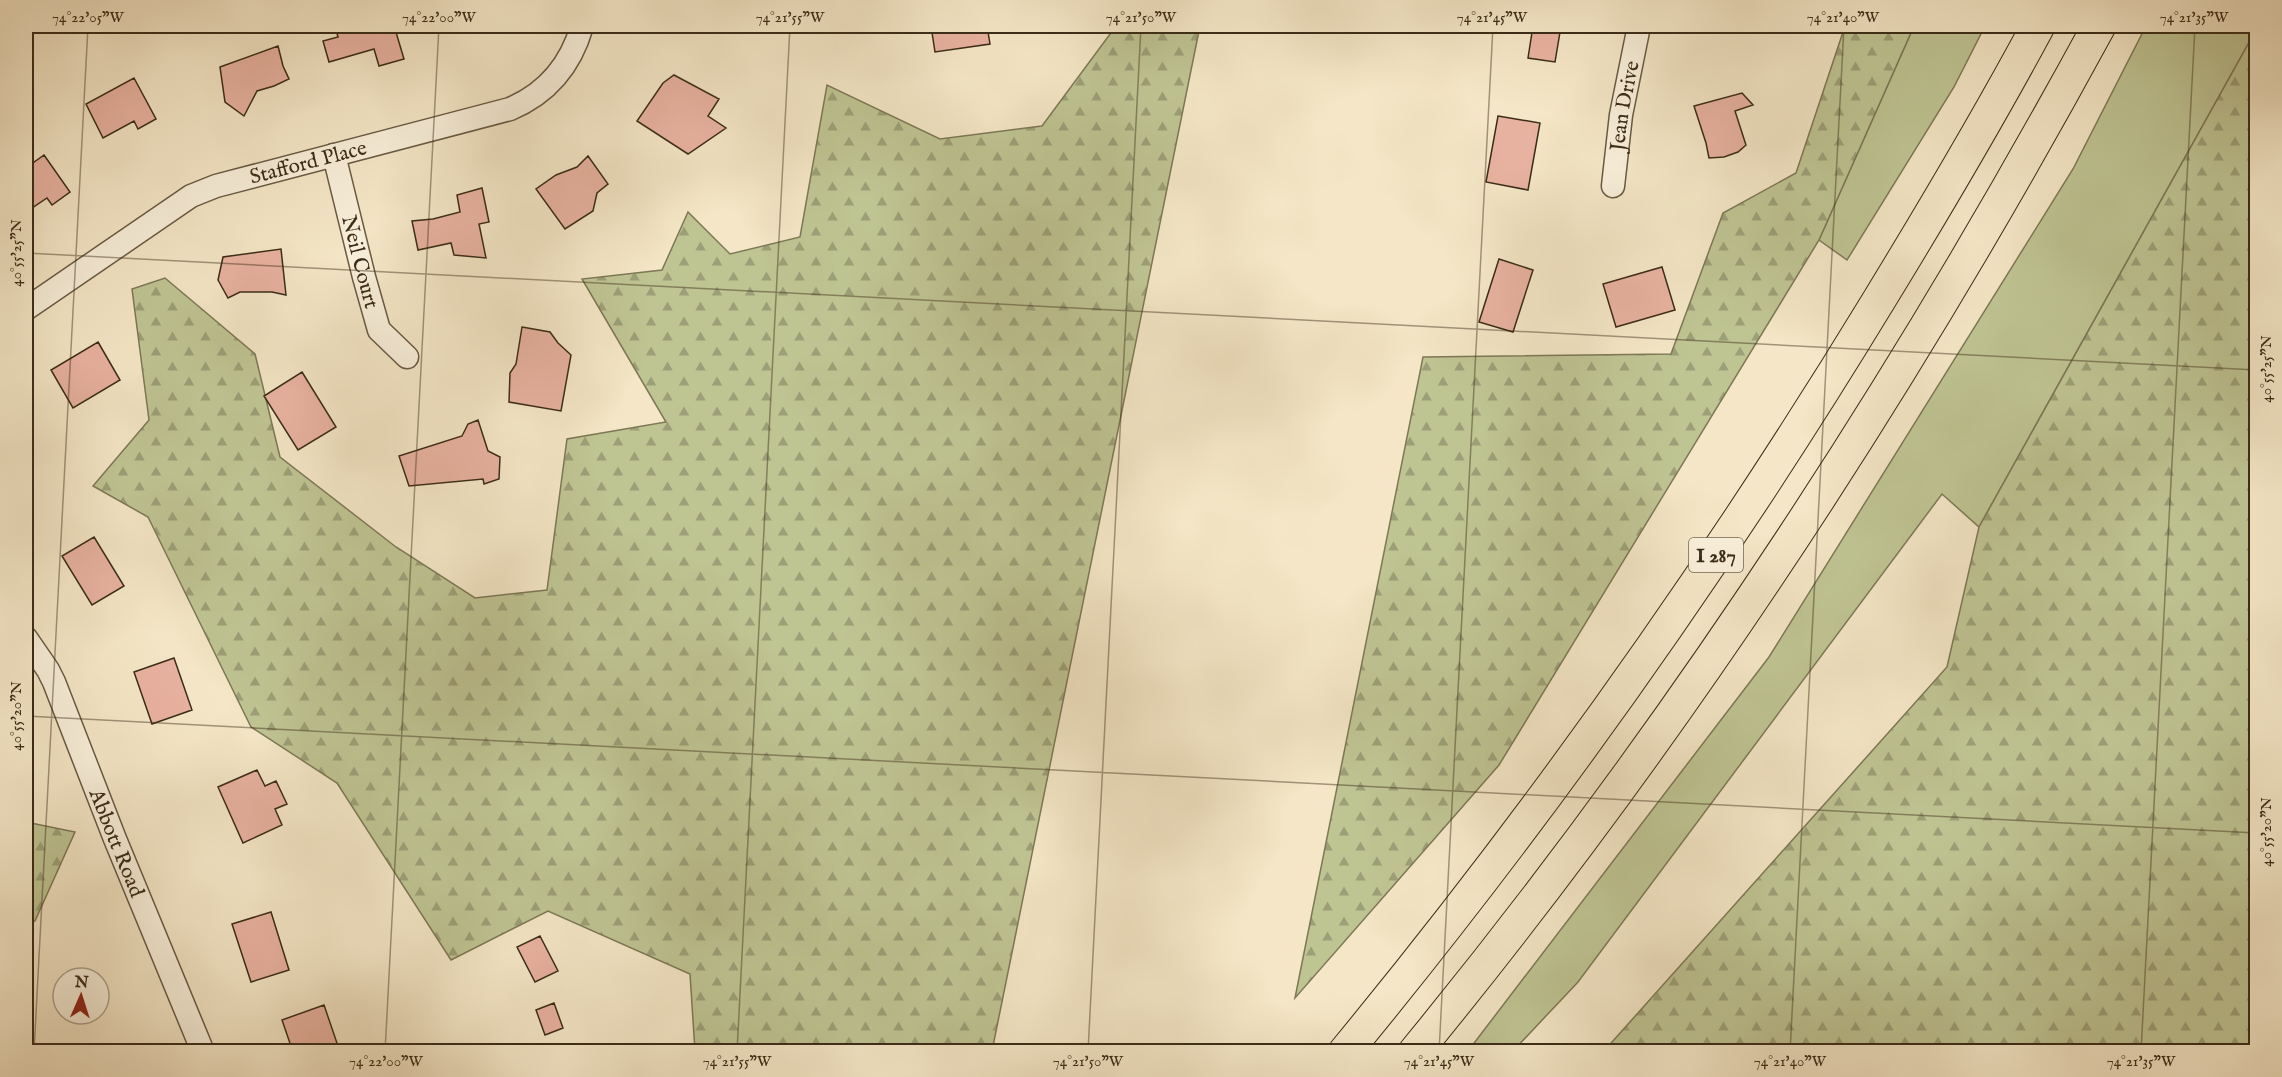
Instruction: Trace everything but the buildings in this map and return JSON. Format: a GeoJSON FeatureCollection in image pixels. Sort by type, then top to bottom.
{"type":"FeatureCollection","features":[{"type":"Feature","properties":{"kind":"highway","name":"I 287"},"geometry":{"type":"LineString","coordinates":[[1345,1052],[1538,807],[1605,715],[1736,525],[1798,430],[1919,234],[2038,26]]}},
{"type":"Feature","properties":{"kind":"highway","name":"I 287"},"geometry":{"type":"LineString","coordinates":[[1415,1052],[1648,746],[1780,555],[1966,261],[2099,26]]}},
{"type":"Feature","properties":{"kind":"street","name":"Stafford Place"},"geometry":{"type":"LineString","coordinates":[[26,309],[191,196],[216,186],[523,103],[546,88],[555,78],[571,56],[582,26]]}},
{"type":"Feature","properties":{"kind":"street","name":"Jean Drive"},"geometry":{"type":"LineString","coordinates":[[1613,186],[1621,115],[1639,26]]}},
{"type":"Feature","properties":{"kind":"street","name":"Neil Court"},"geometry":{"type":"LineString","coordinates":[[334,155],[379,330],[407,357]]}},
{"type":"Feature","properties":{"kind":"street","name":"Abbott Road"},"geometry":{"type":"LineString","coordinates":[[26,638],[54,682],[115,839],[203,1052]]}},
{"type":"Feature","properties":{"kind":"green space"},"geometry":{"type":"Polygon","coordinates":[[[1116,26],[1200,26],[992,1051],[695,1051],[690,974],[548,911],[451,960],[337,783],[251,727],[148,517],[93,486],[149,420],[132,289],[165,278],[255,354],[280,457],[396,547],[475,598],[547,590],[567,439],[666,422],[582,279],[662,270],[688,212],[730,254],[800,237],[827,85],[940,139],[1042,126],[1116,26]]]}},
{"type":"Feature","properties":{"kind":"green space"},"geometry":{"type":"Polygon","coordinates":[[[1845,26],[1914,26],[1819,240],[1499,765],[1295,998],[1423,357],[1671,354],[1723,213],[1796,173],[1845,26]]]}},
{"type":"Feature","properties":{"kind":"green space"},"geometry":{"type":"Polygon","coordinates":[[[1914,26],[1985,26],[1954,87],[1847,260],[1819,240],[1914,26]]]}},
{"type":"Feature","properties":{"kind":"green space"},"geometry":{"type":"Polygon","coordinates":[[[2146,26],[2256,26],[2256,30],[1979,527],[1942,494],[1578,982],[1513,1051],[1468,1051],[1769,657],[2073,169],[2146,26]]]}},
{"type":"Feature","properties":{"kind":"green space"},"geometry":{"type":"Polygon","coordinates":[[[2256,30],[2256,1051],[1604,1051],[1947,667],[1979,527],[2256,30]]]}},
{"type":"Feature","properties":{"kind":"green space"},"geometry":{"type":"Polygon","coordinates":[[[26,822],[75,832],[35,921],[26,925],[26,822]]]}}]}
